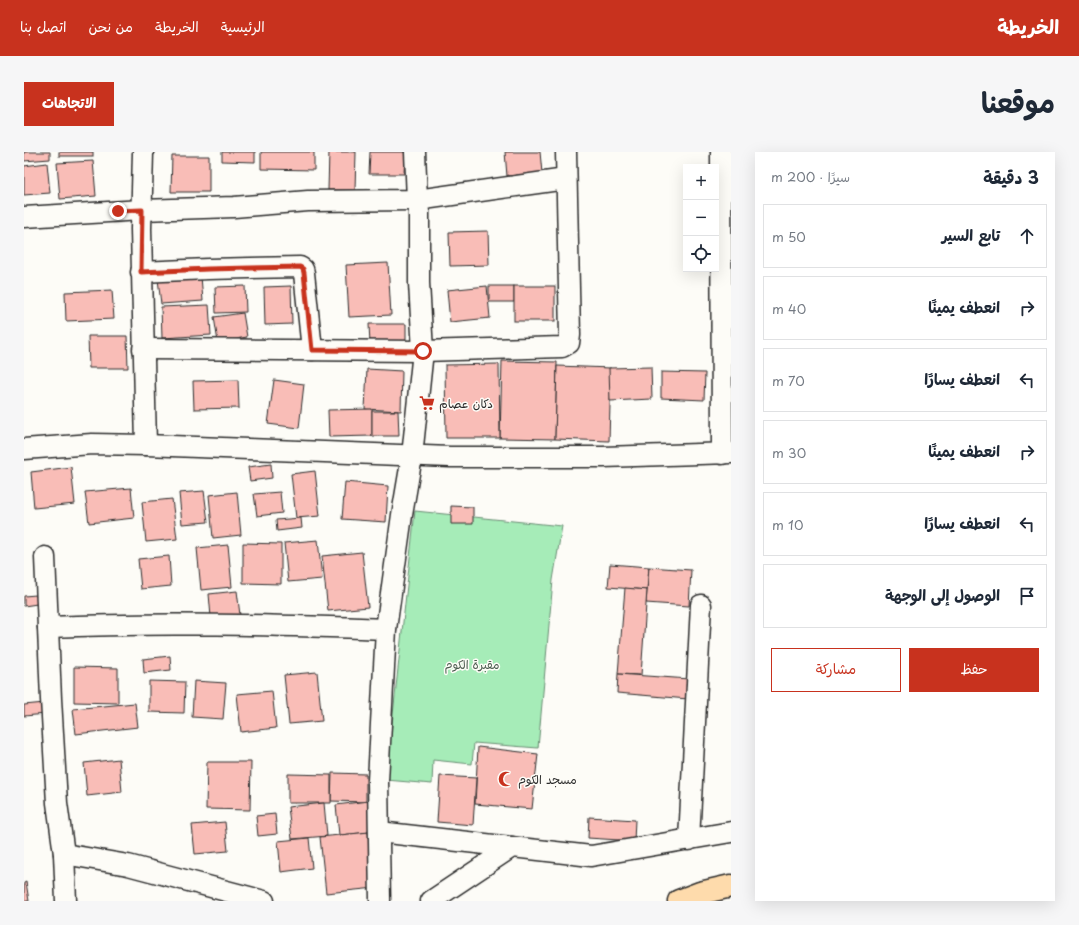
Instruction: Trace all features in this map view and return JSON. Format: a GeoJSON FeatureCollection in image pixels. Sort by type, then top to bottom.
{"type":"FeatureCollection","features":[{"type":"Feature","properties":{"kind":"main road"},"geometry":{"type":"LineString","coordinates":[[679,901],[700,893],[731,886]]}},
{"type":"Feature","properties":{"kind":"street"},"geometry":{"type":"LineString","coordinates":[[143,152],[141,272],[146,445]]}},
{"type":"Feature","properties":{"kind":"street"},"geometry":{"type":"LineString","coordinates":[[380,901],[378,781],[386,629],[402,514],[412,456],[423,351],[419,212],[415,152]]}},
{"type":"Feature","properties":{"kind":"street"},"geometry":{"type":"LineString","coordinates":[[143,349],[423,351],[562,347],[569,343],[570,335],[566,152]]}},
{"type":"Feature","properties":{"kind":"street"},"geometry":{"type":"LineString","coordinates":[[24,449],[92,444],[392,454],[412,456],[603,457],[727,454],[721,333],[727,260],[721,152]]}},
{"type":"Feature","properties":{"kind":"street"},"geometry":{"type":"LineString","coordinates":[[24,217],[142,210],[234,207],[308,201],[417,200],[566,180]]}},
{"type":"Feature","properties":{"kind":"street"},"geometry":{"type":"LineString","coordinates":[[141,272],[300,267],[303,269],[304,273],[312,350]]}},
{"type":"Feature","properties":{"kind":"street"},"geometry":{"type":"LineString","coordinates":[[45,557],[57,803],[64,854],[66,901]]}},
{"type":"Feature","properties":{"kind":"street"},"geometry":{"type":"LineString","coordinates":[[689,840],[701,605]]}},
{"type":"Feature","properties":{"kind":"street"},"geometry":{"type":"LineString","coordinates":[[48,628],[122,625],[210,625],[386,629]]}},
{"type":"Feature","properties":{"kind":"street"},"geometry":{"type":"LineString","coordinates":[[379,832],[592,856],[731,832]]}},
{"type":"Feature","properties":{"kind":"street"},"geometry":{"type":"LineString","coordinates":[[431,901],[512,847]]}},
{"type":"Feature","properties":{"kind":"street"},"geometry":{"type":"LineString","coordinates":[[64,854],[128,865],[264,901]]}},
{"type":"Feature","properties":{"kind":"green space","name":"مقبرة الكوم"},"geometry":{"type":"Polygon","coordinates":[[[415,511],[562,526],[553,580],[538,748],[474,743],[472,764],[433,760],[432,784],[386,780],[415,511]]]}},
{"type":"Feature","properties":{"kind":"building"},"geometry":{"type":"Polygon","coordinates":[[[24,152],[50,152],[50,159],[24,161],[24,152]]]}},
{"type":"Feature","properties":{"kind":"building"},"geometry":{"type":"Polygon","coordinates":[[[59,152],[93,152],[93,156],[59,156],[59,152]]]}},
{"type":"Feature","properties":{"kind":"building"},"geometry":{"type":"Polygon","coordinates":[[[222,152],[255,152],[255,162],[222,161],[222,152]]]}},
{"type":"Feature","properties":{"kind":"building"},"geometry":{"type":"Polygon","coordinates":[[[261,152],[314,152],[314,170],[261,169],[261,152]]]}},
{"type":"Feature","properties":{"kind":"building"},"geometry":{"type":"Polygon","coordinates":[[[329,152],[356,152],[355,190],[328,190],[329,152]]]}},
{"type":"Feature","properties":{"kind":"building"},"geometry":{"type":"Polygon","coordinates":[[[370,152],[405,152],[404,174],[369,174],[370,152]]]}},
{"type":"Feature","properties":{"kind":"building"},"geometry":{"type":"Polygon","coordinates":[[[505,152],[540,152],[542,173],[507,176],[505,152]]]}},
{"type":"Feature","properties":{"kind":"building"},"geometry":{"type":"Polygon","coordinates":[[[172,156],[209,156],[209,192],[171,192],[172,156]]]}},
{"type":"Feature","properties":{"kind":"building"},"geometry":{"type":"Polygon","coordinates":[[[93,161],[96,196],[60,199],[57,163],[93,161]]]}},
{"type":"Feature","properties":{"kind":"building"},"geometry":{"type":"Polygon","coordinates":[[[47,163],[50,193],[24,195],[24,166],[47,163]]]}},
{"type":"Feature","properties":{"kind":"building"},"geometry":{"type":"Polygon","coordinates":[[[488,231],[489,265],[450,266],[449,232],[488,231]]]}},
{"type":"Feature","properties":{"kind":"building"},"geometry":{"type":"Polygon","coordinates":[[[388,263],[391,315],[349,317],[346,265],[388,263]]]}},
{"type":"Feature","properties":{"kind":"building"},"geometry":{"type":"Polygon","coordinates":[[[201,276],[203,301],[161,304],[158,279],[201,276]]]}},
{"type":"Feature","properties":{"kind":"building"},"geometry":{"type":"Polygon","coordinates":[[[245,286],[246,312],[216,313],[215,287],[245,286]]]}},
{"type":"Feature","properties":{"kind":"building"},"geometry":{"type":"Polygon","coordinates":[[[291,286],[292,324],[265,325],[264,287],[291,286]]]}},
{"type":"Feature","properties":{"kind":"building"},"geometry":{"type":"Polygon","coordinates":[[[487,286],[490,318],[450,322],[447,290],[487,286]]]}},
{"type":"Feature","properties":{"kind":"building"},"geometry":{"type":"Polygon","coordinates":[[[489,286],[514,286],[514,302],[489,302],[489,286]]]}},
{"type":"Feature","properties":{"kind":"building"},"geometry":{"type":"Polygon","coordinates":[[[514,286],[555,286],[555,321],[514,321],[514,286]]]}},
{"type":"Feature","properties":{"kind":"building"},"geometry":{"type":"Polygon","coordinates":[[[112,290],[114,319],[66,321],[65,292],[112,290]]]}},
{"type":"Feature","properties":{"kind":"building"},"geometry":{"type":"Polygon","coordinates":[[[209,305],[211,335],[162,338],[161,307],[209,305]]]}},
{"type":"Feature","properties":{"kind":"building"},"geometry":{"type":"Polygon","coordinates":[[[243,313],[247,337],[218,342],[214,317],[243,313]]]}},
{"type":"Feature","properties":{"kind":"building"},"geometry":{"type":"Polygon","coordinates":[[[369,324],[406,324],[406,343],[370,344],[369,324]]]}},
{"type":"Feature","properties":{"kind":"building"},"geometry":{"type":"Polygon","coordinates":[[[88,336],[127,336],[128,368],[89,368],[88,336]]]}},
{"type":"Feature","properties":{"kind":"building"},"geometry":{"type":"Polygon","coordinates":[[[502,361],[557,362],[555,439],[500,438],[502,361]]]}},
{"type":"Feature","properties":{"kind":"building"},"geometry":{"type":"Polygon","coordinates":[[[499,364],[500,438],[446,438],[445,365],[499,364]]]}},
{"type":"Feature","properties":{"kind":"building"},"geometry":{"type":"Polygon","coordinates":[[[557,366],[611,368],[609,441],[555,439],[557,366]]]}},
{"type":"Feature","properties":{"kind":"building"},"geometry":{"type":"Polygon","coordinates":[[[651,367],[652,399],[610,401],[609,368],[651,367]]]}},
{"type":"Feature","properties":{"kind":"building"},"geometry":{"type":"Polygon","coordinates":[[[367,369],[402,371],[401,411],[365,409],[367,369]]]}},
{"type":"Feature","properties":{"kind":"building"},"geometry":{"type":"Polygon","coordinates":[[[661,372],[705,373],[704,400],[661,398],[661,372]]]}},
{"type":"Feature","properties":{"kind":"building"},"geometry":{"type":"Polygon","coordinates":[[[238,380],[239,408],[194,409],[193,381],[238,380]]]}},
{"type":"Feature","properties":{"kind":"building"},"geometry":{"type":"Polygon","coordinates":[[[274,380],[304,384],[299,428],[268,424],[274,380]]]}},
{"type":"Feature","properties":{"kind":"building"},"geometry":{"type":"Polygon","coordinates":[[[372,409],[372,436],[329,437],[328,410],[372,409]]]}},
{"type":"Feature","properties":{"kind":"building"},"geometry":{"type":"Polygon","coordinates":[[[372,411],[398,411],[399,436],[372,436],[372,411]]]}},
{"type":"Feature","properties":{"kind":"building"},"geometry":{"type":"Polygon","coordinates":[[[271,464],[272,478],[250,481],[248,467],[271,464]]]}},
{"type":"Feature","properties":{"kind":"building"},"geometry":{"type":"Polygon","coordinates":[[[71,467],[75,504],[34,508],[31,472],[71,467]]]}},
{"type":"Feature","properties":{"kind":"building"},"geometry":{"type":"Polygon","coordinates":[[[315,471],[320,516],[296,518],[291,474],[315,471]]]}},
{"type":"Feature","properties":{"kind":"building"},"geometry":{"type":"Polygon","coordinates":[[[345,482],[388,486],[386,522],[342,519],[345,482]]]}},
{"type":"Feature","properties":{"kind":"building"},"geometry":{"type":"Polygon","coordinates":[[[131,488],[134,518],[89,523],[85,492],[131,488]]]}},
{"type":"Feature","properties":{"kind":"building"},"geometry":{"type":"Polygon","coordinates":[[[204,491],[208,522],[182,524],[179,493],[204,491]]]}},
{"type":"Feature","properties":{"kind":"building"},"geometry":{"type":"Polygon","coordinates":[[[237,492],[241,535],[213,538],[209,495],[237,492]]]}},
{"type":"Feature","properties":{"kind":"building"},"geometry":{"type":"Polygon","coordinates":[[[280,492],[282,513],[257,516],[254,494],[280,492]]]}},
{"type":"Feature","properties":{"kind":"building"},"geometry":{"type":"Polygon","coordinates":[[[172,499],[177,539],[146,542],[142,502],[172,499]]]}},
{"type":"Feature","properties":{"kind":"building"},"geometry":{"type":"Polygon","coordinates":[[[451,506],[473,507],[473,524],[451,524],[451,506]]]}},
{"type":"Feature","properties":{"kind":"building"},"geometry":{"type":"Polygon","coordinates":[[[301,518],[302,528],[277,531],[276,520],[301,518]]]}},
{"type":"Feature","properties":{"kind":"building"},"geometry":{"type":"Polygon","coordinates":[[[318,540],[322,579],[288,582],[284,543],[318,540]]]}},
{"type":"Feature","properties":{"kind":"building"},"geometry":{"type":"Polygon","coordinates":[[[243,543],[281,544],[281,584],[243,583],[243,543]]]}},
{"type":"Feature","properties":{"kind":"building"},"geometry":{"type":"Polygon","coordinates":[[[228,545],[232,587],[201,590],[197,548],[228,545]]]}},
{"type":"Feature","properties":{"kind":"building"},"geometry":{"type":"Polygon","coordinates":[[[362,552],[368,607],[328,611],[322,556],[362,552]]]}},
{"type":"Feature","properties":{"kind":"building"},"geometry":{"type":"Polygon","coordinates":[[[169,556],[171,586],[141,589],[138,559],[169,556]]]}},
{"type":"Feature","properties":{"kind":"building"},"geometry":{"type":"Polygon","coordinates":[[[610,564],[649,567],[647,590],[608,587],[610,564]]]}},
{"type":"Feature","properties":{"kind":"building"},"geometry":{"type":"Polygon","coordinates":[[[649,567],[691,570],[689,606],[646,603],[649,567]]]}},
{"type":"Feature","properties":{"kind":"building"},"geometry":{"type":"Polygon","coordinates":[[[625,588],[647,590],[641,675],[618,674],[625,588]]]}},
{"type":"Feature","properties":{"kind":"building"},"geometry":{"type":"Polygon","coordinates":[[[237,591],[240,615],[211,617],[209,594],[237,591]]]}},
{"type":"Feature","properties":{"kind":"building"},"geometry":{"type":"Polygon","coordinates":[[[36,595],[37,604],[24,606],[24,596],[36,595]]]}},
{"type":"Feature","properties":{"kind":"building"},"geometry":{"type":"Polygon","coordinates":[[[170,656],[171,670],[144,673],[143,659],[170,656]]]}},
{"type":"Feature","properties":{"kind":"building"},"geometry":{"type":"Polygon","coordinates":[[[74,667],[118,668],[118,703],[74,702],[74,667]]]}},
{"type":"Feature","properties":{"kind":"building"},"geometry":{"type":"Polygon","coordinates":[[[317,672],[322,721],[289,724],[284,675],[317,672]]]}},
{"type":"Feature","properties":{"kind":"building"},"geometry":{"type":"Polygon","coordinates":[[[618,674],[689,679],[688,699],[617,693],[618,674]]]}},
{"type":"Feature","properties":{"kind":"building"},"geometry":{"type":"Polygon","coordinates":[[[149,681],[185,682],[184,713],[149,712],[149,681]]]}},
{"type":"Feature","properties":{"kind":"building"},"geometry":{"type":"Polygon","coordinates":[[[194,681],[226,683],[223,719],[192,717],[194,681]]]}},
{"type":"Feature","properties":{"kind":"building"},"geometry":{"type":"Polygon","coordinates":[[[272,691],[276,728],[241,732],[237,694],[272,691]]]}},
{"type":"Feature","properties":{"kind":"building"},"geometry":{"type":"Polygon","coordinates":[[[45,703],[46,714],[24,716],[24,705],[45,703]]]}},
{"type":"Feature","properties":{"kind":"building"},"geometry":{"type":"Polygon","coordinates":[[[135,703],[138,727],[76,734],[73,709],[135,703]]]}},
{"type":"Feature","properties":{"kind":"building","name":"مسجد الكوم"},"geometry":{"type":"Polygon","coordinates":[[[478,747],[538,754],[532,809],[475,804],[478,747]]]}},
{"type":"Feature","properties":{"kind":"building"},"geometry":{"type":"Polygon","coordinates":[[[119,759],[122,792],[87,796],[84,763],[119,759]]]}},
{"type":"Feature","properties":{"kind":"building"},"geometry":{"type":"Polygon","coordinates":[[[207,762],[251,762],[250,810],[206,809],[207,762]]]}},
{"type":"Feature","properties":{"kind":"building"},"geometry":{"type":"Polygon","coordinates":[[[332,773],[366,774],[366,802],[331,801],[332,773]]]}},
{"type":"Feature","properties":{"kind":"building"},"geometry":{"type":"Polygon","coordinates":[[[288,774],[331,775],[331,803],[288,803],[288,774]]]}},
{"type":"Feature","properties":{"kind":"building"},"geometry":{"type":"Polygon","coordinates":[[[440,776],[476,778],[473,825],[437,822],[440,776]]]}},
{"type":"Feature","properties":{"kind":"building"},"geometry":{"type":"Polygon","coordinates":[[[368,801],[371,832],[339,835],[336,805],[368,801]]]}},
{"type":"Feature","properties":{"kind":"building"},"geometry":{"type":"Polygon","coordinates":[[[324,803],[327,836],[292,839],[288,807],[324,803]]]}},
{"type":"Feature","properties":{"kind":"building"},"geometry":{"type":"Polygon","coordinates":[[[275,814],[277,834],[258,836],[256,816],[275,814]]]}},
{"type":"Feature","properties":{"kind":"building"},"geometry":{"type":"Polygon","coordinates":[[[589,817],[635,820],[634,841],[588,838],[589,817]]]}},
{"type":"Feature","properties":{"kind":"building"},"geometry":{"type":"Polygon","coordinates":[[[225,822],[228,851],[195,854],[192,825],[225,822]]]}},
{"type":"Feature","properties":{"kind":"building"},"geometry":{"type":"Polygon","coordinates":[[[369,832],[375,888],[326,893],[320,837],[369,832]]]}},
{"type":"Feature","properties":{"kind":"building"},"geometry":{"type":"Polygon","coordinates":[[[309,838],[312,868],[281,872],[278,841],[309,838]]]}},
{"type":"Feature","properties":{"kind":"building"},"geometry":{"type":"Polygon","coordinates":[[[26,882],[29,901],[24,901],[24,883],[26,882]]]}},
{"type":"Feature","properties":{"kind":"place","name":"دكان عصام"},"geometry":{"type":"Point","coordinates":[427,403]}},
{"type":"Feature","properties":{"kind":"place","name":"مسجد الكوم"},"geometry":{"type":"Point","coordinates":[506,779]}},
{"type":"Feature","properties":{"kind":"route"},"geometry":{"type":"LineString","coordinates":[[118,211],[142,210],[141,272],[300,267],[303,269],[304,273],[312,350],[423,351]]}}]}
